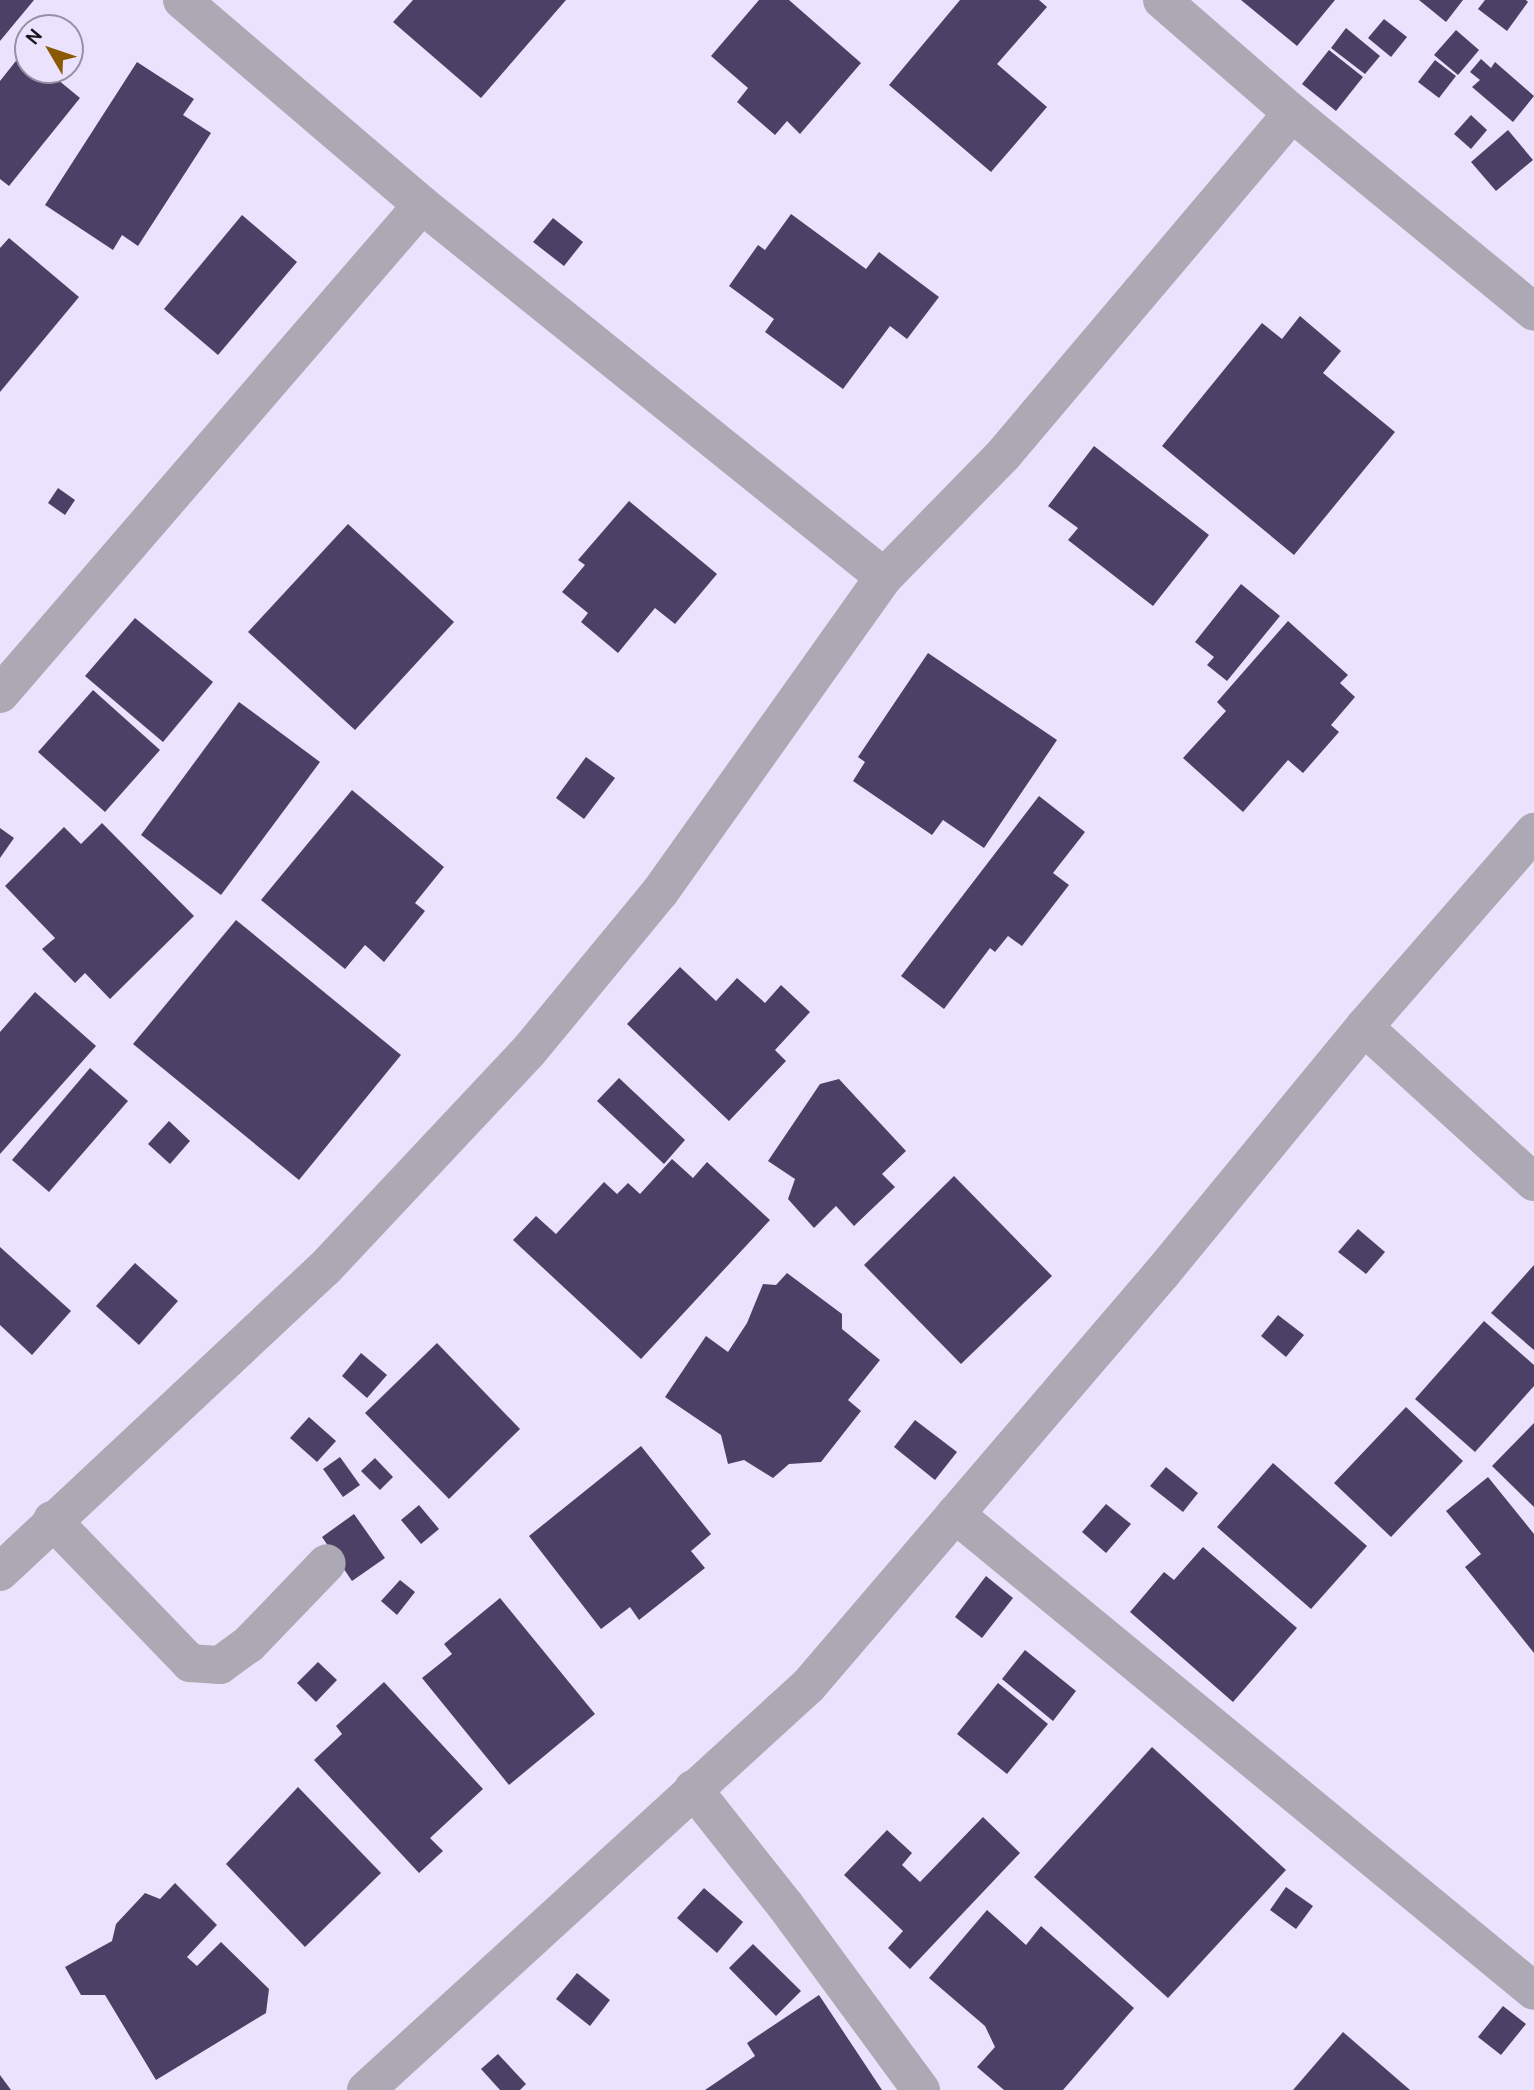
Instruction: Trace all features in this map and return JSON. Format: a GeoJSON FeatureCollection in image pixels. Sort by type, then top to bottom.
{"type":"FeatureCollection","features":[{"type":"Feature","properties":{"kind":"street"},"geometry":{"type":"LineString","coordinates":[[181,0],[422,205],[884,577]]}},
{"type":"Feature","properties":{"kind":"street"},"geometry":{"type":"LineString","coordinates":[[1162,0],[1292,113],[1534,312]]}},
{"type":"Feature","properties":{"kind":"street"},"geometry":{"type":"LineString","coordinates":[[0,1572],[52,1520],[325,1268],[528,1052],[660,892],[884,577],[1004,454],[1292,113]]}},
{"type":"Feature","properties":{"kind":"street"},"geometry":{"type":"LineString","coordinates":[[0,694],[422,205]]}},
{"type":"Feature","properties":{"kind":"street"},"geometry":{"type":"LineString","coordinates":[[366,2090],[809,1685],[1162,1273],[1364,1027],[1534,832]]}},
{"type":"Feature","properties":{"kind":"street"},"geometry":{"type":"LineString","coordinates":[[1364,1027],[1534,1182]]}},
{"type":"Feature","properties":{"kind":"street"},"geometry":{"type":"LineString","coordinates":[[955,1514],[1534,1992]]}},
{"type":"Feature","properties":{"kind":"street"},"geometry":{"type":"LineString","coordinates":[[52,1520],[190,1663],[220,1665],[249,1644],[327,1563]]}},
{"type":"Feature","properties":{"kind":"street"},"geometry":{"type":"LineString","coordinates":[[693,1789],[785,1905],[921,2090]]}},
{"type":"Feature","properties":{"kind":"building"},"geometry":{"type":"Polygon","coordinates":[[[0,0],[34,0],[22,14],[14,14],[14,24],[0,41],[0,0]]]}},
{"type":"Feature","properties":{"kind":"building"},"geometry":{"type":"Polygon","coordinates":[[[413,0],[566,0],[481,98],[393,22],[413,0]]]}},
{"type":"Feature","properties":{"kind":"building"},"geometry":{"type":"Polygon","coordinates":[[[759,0],[789,0],[861,63],[800,134],[787,121],[775,135],[737,102],[748,88],[711,56],[759,0]]]}},
{"type":"Feature","properties":{"kind":"building"},"geometry":{"type":"Polygon","coordinates":[[[960,0],[1039,0],[1047,7],[997,64],[1047,107],[991,172],[889,85],[960,0]]]}},
{"type":"Feature","properties":{"kind":"building"},"geometry":{"type":"Polygon","coordinates":[[[1241,0],[1335,0],[1297,46],[1241,0]]]}},
{"type":"Feature","properties":{"kind":"building"},"geometry":{"type":"Polygon","coordinates":[[[1419,0],[1463,0],[1446,22],[1419,0]]]}},
{"type":"Feature","properties":{"kind":"building"},"geometry":{"type":"Polygon","coordinates":[[[1485,0],[1528,2],[1507,31],[1478,9],[1485,0]]]}},
{"type":"Feature","properties":{"kind":"building"},"geometry":{"type":"Polygon","coordinates":[[[1384,19],[1407,37],[1391,57],[1368,38],[1384,19]]]}},
{"type":"Feature","properties":{"kind":"building"},"geometry":{"type":"Polygon","coordinates":[[[1346,28],[1380,56],[1365,74],[1331,48],[1346,28]]]}},
{"type":"Feature","properties":{"kind":"building"},"geometry":{"type":"Polygon","coordinates":[[[1456,30],[1479,50],[1458,75],[1434,55],[1456,30]]]}},
{"type":"Feature","properties":{"kind":"building"},"geometry":{"type":"Polygon","coordinates":[[[1329,50],[1363,77],[1336,111],[1302,84],[1329,50]]]}},
{"type":"Feature","properties":{"kind":"building"},"geometry":{"type":"Polygon","coordinates":[[[1481,59],[1491,68],[1495,62],[1534,96],[1513,122],[1472,87],[1480,80],[1470,72],[1481,59]]]}},
{"type":"Feature","properties":{"kind":"building"},"geometry":{"type":"Polygon","coordinates":[[[1435,60],[1456,76],[1439,98],[1418,82],[1435,60]]]}},
{"type":"Feature","properties":{"kind":"building"},"geometry":{"type":"Polygon","coordinates":[[[137,62],[194,99],[183,115],[211,133],[138,246],[122,235],[113,250],[45,205],[137,62]]]}},
{"type":"Feature","properties":{"kind":"building"},"geometry":{"type":"Polygon","coordinates":[[[14,63],[14,84],[63,84],[80,98],[9,186],[0,179],[0,81],[14,63]]]}},
{"type":"Feature","properties":{"kind":"building"},"geometry":{"type":"Polygon","coordinates":[[[1471,115],[1487,130],[1471,149],[1454,134],[1471,115]]]}},
{"type":"Feature","properties":{"kind":"building"},"geometry":{"type":"Polygon","coordinates":[[[1508,130],[1533,160],[1496,191],[1471,162],[1508,130]]]}},
{"type":"Feature","properties":{"kind":"building"},"geometry":{"type":"Polygon","coordinates":[[[791,214],[866,269],[879,252],[939,297],[907,339],[890,326],[843,389],[765,332],[774,319],[729,286],[758,245],[765,250],[791,214]]]}},
{"type":"Feature","properties":{"kind":"building"},"geometry":{"type":"Polygon","coordinates":[[[242,215],[297,262],[218,355],[164,309],[242,215]]]}},
{"type":"Feature","properties":{"kind":"building"},"geometry":{"type":"Polygon","coordinates":[[[553,218],[583,242],[564,266],[533,242],[553,218]]]}},
{"type":"Feature","properties":{"kind":"building"},"geometry":{"type":"Polygon","coordinates":[[[9,238],[79,297],[0,392],[0,248],[9,238]]]}},
{"type":"Feature","properties":{"kind":"building"},"geometry":{"type":"Polygon","coordinates":[[[1300,316],[1341,351],[1323,373],[1395,432],[1294,555],[1162,446],[1262,323],[1282,339],[1300,316]]]}},
{"type":"Feature","properties":{"kind":"building"},"geometry":{"type":"Polygon","coordinates":[[[1094,446],[1209,535],[1153,606],[1068,540],[1078,528],[1048,506],[1094,446]]]}},
{"type":"Feature","properties":{"kind":"building"},"geometry":{"type":"Polygon","coordinates":[[[58,488],[75,500],[65,515],[48,503],[58,488]]]}},
{"type":"Feature","properties":{"kind":"building"},"geometry":{"type":"Polygon","coordinates":[[[629,501],[717,574],[675,624],[655,608],[618,653],[581,622],[588,613],[562,592],[585,565],[578,560],[629,501]]]}},
{"type":"Feature","properties":{"kind":"building"},"geometry":{"type":"Polygon","coordinates":[[[348,524],[454,622],[355,730],[248,632],[348,524]]]}},
{"type":"Feature","properties":{"kind":"building"},"geometry":{"type":"Polygon","coordinates":[[[1241,584],[1280,616],[1227,681],[1207,665],[1214,657],[1195,642],[1241,584]]]}},
{"type":"Feature","properties":{"kind":"building"},"geometry":{"type":"Polygon","coordinates":[[[135,618],[213,682],[163,742],[85,676],[135,618]]]}},
{"type":"Feature","properties":{"kind":"building"},"geometry":{"type":"Polygon","coordinates":[[[1288,621],[1348,675],[1340,683],[1355,697],[1331,725],[1339,732],[1303,773],[1288,760],[1243,812],[1183,758],[1226,711],[1217,702],[1288,621]]]}},
{"type":"Feature","properties":{"kind":"building"},"geometry":{"type":"Polygon","coordinates":[[[928,653],[1057,740],[984,848],[943,820],[932,835],[853,781],[865,762],[858,757],[928,653]]]}},
{"type":"Feature","properties":{"kind":"building"},"geometry":{"type":"Polygon","coordinates":[[[93,690],[160,750],[105,812],[38,752],[93,690]]]}},
{"type":"Feature","properties":{"kind":"building"},"geometry":{"type":"Polygon","coordinates":[[[239,702],[320,762],[221,895],[141,835],[239,702]]]}},
{"type":"Feature","properties":{"kind":"building"},"geometry":{"type":"Polygon","coordinates":[[[586,757],[615,778],[584,819],[556,798],[586,757]]]}},
{"type":"Feature","properties":{"kind":"building"},"geometry":{"type":"Polygon","coordinates":[[[352,790],[444,867],[415,903],[425,911],[384,962],[365,945],[345,969],[261,900],[352,790]]]}},
{"type":"Feature","properties":{"kind":"building"},"geometry":{"type":"Polygon","coordinates":[[[1039,796],[1085,832],[1053,873],[1069,885],[1022,946],[1008,936],[995,952],[990,948],[944,1009],[901,976],[1039,796]]]}},
{"type":"Feature","properties":{"kind":"building"},"geometry":{"type":"Polygon","coordinates":[[[102,823],[194,916],[110,999],[85,973],[75,983],[42,949],[55,938],[5,886],[64,827],[81,844],[102,823]]]}},
{"type":"Feature","properties":{"kind":"building"},"geometry":{"type":"Polygon","coordinates":[[[0,828],[14,838],[0,858],[0,828]]]}},
{"type":"Feature","properties":{"kind":"building"},"geometry":{"type":"Polygon","coordinates":[[[236,920],[401,1055],[299,1180],[133,1044],[236,920]]]}},
{"type":"Feature","properties":{"kind":"building"},"geometry":{"type":"Polygon","coordinates":[[[680,967],[716,1001],[737,978],[765,1003],[781,985],[810,1012],[775,1050],[786,1061],[729,1121],[627,1024],[680,967]]]}},
{"type":"Feature","properties":{"kind":"building"},"geometry":{"type":"Polygon","coordinates":[[[35,992],[96,1046],[0,1154],[0,1032],[35,992]]]}},
{"type":"Feature","properties":{"kind":"building"},"geometry":{"type":"Polygon","coordinates":[[[90,1068],[128,1101],[49,1192],[12,1160],[90,1068]]]}},
{"type":"Feature","properties":{"kind":"building"},"geometry":{"type":"Polygon","coordinates":[[[619,1078],[685,1140],[664,1164],[597,1101],[619,1078]]]}},
{"type":"Feature","properties":{"kind":"building"},"geometry":{"type":"Polygon","coordinates":[[[839,1079],[906,1151],[882,1174],[895,1187],[854,1226],[836,1206],[814,1228],[788,1199],[795,1179],[768,1161],[820,1084],[839,1079]]]}},
{"type":"Feature","properties":{"kind":"building"},"geometry":{"type":"Polygon","coordinates":[[[169,1121],[190,1141],[170,1164],[148,1144],[169,1121]]]}},
{"type":"Feature","properties":{"kind":"building"},"geometry":{"type":"Polygon","coordinates":[[[672,1159],[693,1178],[707,1162],[770,1220],[641,1359],[513,1240],[536,1216],[556,1234],[604,1182],[617,1194],[628,1183],[640,1194],[672,1159]]]}},
{"type":"Feature","properties":{"kind":"building"},"geometry":{"type":"Polygon","coordinates":[[[954,1176],[1052,1276],[961,1364],[864,1265],[954,1176]]]}},
{"type":"Feature","properties":{"kind":"building"},"geometry":{"type":"Polygon","coordinates":[[[1358,1229],[1385,1252],[1366,1274],[1338,1252],[1358,1229]]]}},
{"type":"Feature","properties":{"kind":"building"},"geometry":{"type":"Polygon","coordinates":[[[0,1247],[71,1311],[32,1355],[0,1325],[0,1247]]]}},
{"type":"Feature","properties":{"kind":"building"},"geometry":{"type":"Polygon","coordinates":[[[135,1263],[178,1301],[139,1345],[96,1306],[135,1263]]]}},
{"type":"Feature","properties":{"kind":"building"},"geometry":{"type":"Polygon","coordinates":[[[1534,1265],[1534,1350],[1491,1313],[1534,1265]]]}},
{"type":"Feature","properties":{"kind":"building"},"geometry":{"type":"Polygon","coordinates":[[[787,1273],[842,1314],[842,1329],[880,1360],[848,1400],[861,1411],[821,1462],[789,1464],[773,1478],[744,1460],[728,1464],[721,1435],[665,1397],[706,1336],[728,1352],[747,1323],[763,1284],[776,1285],[787,1273]]]}},
{"type":"Feature","properties":{"kind":"building"},"geometry":{"type":"Polygon","coordinates":[[[1278,1315],[1304,1335],[1286,1357],[1261,1336],[1278,1315]]]}},
{"type":"Feature","properties":{"kind":"building"},"geometry":{"type":"Polygon","coordinates":[[[1484,1321],[1534,1365],[1534,1386],[1475,1452],[1415,1399],[1484,1321]]]}},
{"type":"Feature","properties":{"kind":"building"},"geometry":{"type":"Polygon","coordinates":[[[437,1343],[520,1429],[449,1499],[365,1413],[437,1343]]]}},
{"type":"Feature","properties":{"kind":"building"},"geometry":{"type":"Polygon","coordinates":[[[361,1353],[387,1375],[367,1398],[342,1376],[361,1353]]]}},
{"type":"Feature","properties":{"kind":"building"},"geometry":{"type":"Polygon","coordinates":[[[1406,1407],[1463,1461],[1391,1537],[1334,1483],[1406,1407]]]}},
{"type":"Feature","properties":{"kind":"building"},"geometry":{"type":"Polygon","coordinates":[[[309,1417],[336,1441],[317,1462],[290,1438],[309,1417]]]}},
{"type":"Feature","properties":{"kind":"building"},"geometry":{"type":"Polygon","coordinates":[[[915,1420],[957,1452],[935,1480],[894,1447],[915,1420]]]}},
{"type":"Feature","properties":{"kind":"building"},"geometry":{"type":"Polygon","coordinates":[[[1534,1423],[1534,1507],[1492,1466],[1534,1423]]]}},
{"type":"Feature","properties":{"kind":"building"},"geometry":{"type":"Polygon","coordinates":[[[641,1446],[711,1534],[691,1551],[705,1568],[639,1620],[630,1607],[601,1629],[529,1536],[641,1446]]]}},
{"type":"Feature","properties":{"kind":"building"},"geometry":{"type":"Polygon","coordinates":[[[340,1457],[360,1485],[343,1497],[323,1469],[340,1457]]]}},
{"type":"Feature","properties":{"kind":"building"},"geometry":{"type":"Polygon","coordinates":[[[375,1458],[393,1477],[380,1490],[361,1471],[375,1458]]]}},
{"type":"Feature","properties":{"kind":"building"},"geometry":{"type":"Polygon","coordinates":[[[1273,1463],[1367,1546],[1311,1609],[1217,1527],[1273,1463]]]}},
{"type":"Feature","properties":{"kind":"building"},"geometry":{"type":"Polygon","coordinates":[[[1166,1467],[1198,1493],[1183,1512],[1150,1486],[1166,1467]]]}},
{"type":"Feature","properties":{"kind":"building"},"geometry":{"type":"Polygon","coordinates":[[[1488,1477],[1534,1534],[1534,1653],[1465,1567],[1481,1554],[1446,1511],[1488,1477]]]}},
{"type":"Feature","properties":{"kind":"building"},"geometry":{"type":"Polygon","coordinates":[[[1106,1504],[1131,1524],[1106,1553],[1082,1532],[1106,1504]]]}},
{"type":"Feature","properties":{"kind":"building"},"geometry":{"type":"Polygon","coordinates":[[[419,1505],[439,1529],[421,1544],[401,1520],[419,1505]]]}},
{"type":"Feature","properties":{"kind":"building"},"geometry":{"type":"Polygon","coordinates":[[[354,1514],[385,1558],[352,1581],[322,1537],[354,1514]]]}},
{"type":"Feature","properties":{"kind":"building"},"geometry":{"type":"Polygon","coordinates":[[[1203,1547],[1297,1628],[1233,1702],[1130,1612],[1164,1572],[1174,1580],[1203,1547]]]}},
{"type":"Feature","properties":{"kind":"building"},"geometry":{"type":"Polygon","coordinates":[[[986,1576],[1013,1598],[982,1638],[955,1617],[986,1576]]]}},
{"type":"Feature","properties":{"kind":"building"},"geometry":{"type":"Polygon","coordinates":[[[400,1580],[415,1592],[397,1615],[381,1601],[400,1580]]]}},
{"type":"Feature","properties":{"kind":"building"},"geometry":{"type":"Polygon","coordinates":[[[500,1598],[595,1714],[509,1785],[422,1678],[452,1654],[444,1644],[500,1598]]]}},
{"type":"Feature","properties":{"kind":"building"},"geometry":{"type":"Polygon","coordinates":[[[1025,1650],[1076,1691],[1053,1721],[1002,1679],[1025,1650]]]}},
{"type":"Feature","properties":{"kind":"building"},"geometry":{"type":"Polygon","coordinates":[[[318,1662],[337,1680],[316,1702],[297,1683],[318,1662]]]}},
{"type":"Feature","properties":{"kind":"building"},"geometry":{"type":"Polygon","coordinates":[[[384,1682],[483,1789],[430,1838],[443,1851],[419,1873],[314,1760],[342,1734],[336,1726],[384,1682]]]}},
{"type":"Feature","properties":{"kind":"building"},"geometry":{"type":"Polygon","coordinates":[[[998,1683],[1048,1724],[1007,1774],[957,1734],[998,1683]]]}},
{"type":"Feature","properties":{"kind":"building"},"geometry":{"type":"Polygon","coordinates":[[[1152,1747],[1286,1870],[1168,1998],[1034,1877],[1152,1747]]]}},
{"type":"Feature","properties":{"kind":"building"},"geometry":{"type":"Polygon","coordinates":[[[298,1787],[381,1873],[305,1947],[226,1864],[298,1787]]]}},
{"type":"Feature","properties":{"kind":"building"},"geometry":{"type":"Polygon","coordinates":[[[983,1817],[1020,1853],[910,1969],[888,1948],[903,1931],[844,1875],[887,1830],[912,1853],[902,1865],[920,1882],[983,1817]]]}},
{"type":"Feature","properties":{"kind":"building"},"geometry":{"type":"Polygon","coordinates":[[[175,1883],[217,1925],[187,1957],[197,1966],[221,1942],[269,1989],[266,2013],[156,2080],[105,1995],[81,1995],[65,1967],[112,1941],[116,1924],[145,1893],[160,1899],[175,1883]]]}},
{"type":"Feature","properties":{"kind":"building"},"geometry":{"type":"Polygon","coordinates":[[[1286,1887],[1313,1906],[1296,1929],[1270,1910],[1286,1887]]]}},
{"type":"Feature","properties":{"kind":"building"},"geometry":{"type":"Polygon","coordinates":[[[704,1888],[743,1922],[717,1953],[677,1918],[704,1888]]]}},
{"type":"Feature","properties":{"kind":"building"},"geometry":{"type":"Polygon","coordinates":[[[987,1910],[1026,1945],[1041,1926],[1134,2008],[1063,2090],[1004,2090],[977,2067],[995,2047],[985,2026],[929,1978],[987,1910]]]}},
{"type":"Feature","properties":{"kind":"building"},"geometry":{"type":"Polygon","coordinates":[[[753,1944],[801,1991],[776,2016],[729,1968],[753,1944]]]}},
{"type":"Feature","properties":{"kind":"building"},"geometry":{"type":"Polygon","coordinates":[[[577,1973],[610,2000],[590,2026],[556,1999],[577,1973]]]}},
{"type":"Feature","properties":{"kind":"building"},"geometry":{"type":"Polygon","coordinates":[[[819,1995],[882,2090],[705,2090],[755,2056],[747,2043],[819,1995]]]}},
{"type":"Feature","properties":{"kind":"building"},"geometry":{"type":"Polygon","coordinates":[[[1503,2006],[1526,2024],[1501,2055],[1478,2037],[1503,2006]]]}},
{"type":"Feature","properties":{"kind":"building"},"geometry":{"type":"Polygon","coordinates":[[[1343,2032],[1410,2090],[1293,2090],[1343,2032]]]}},
{"type":"Feature","properties":{"kind":"building"},"geometry":{"type":"Polygon","coordinates":[[[498,2054],[526,2084],[520,2090],[500,2090],[481,2069],[498,2054]]]}},
{"type":"Feature","properties":{"kind":"building"},"geometry":{"type":"Polygon","coordinates":[[[0,2075],[11,2090],[0,2090],[0,2075]]]}}]}
